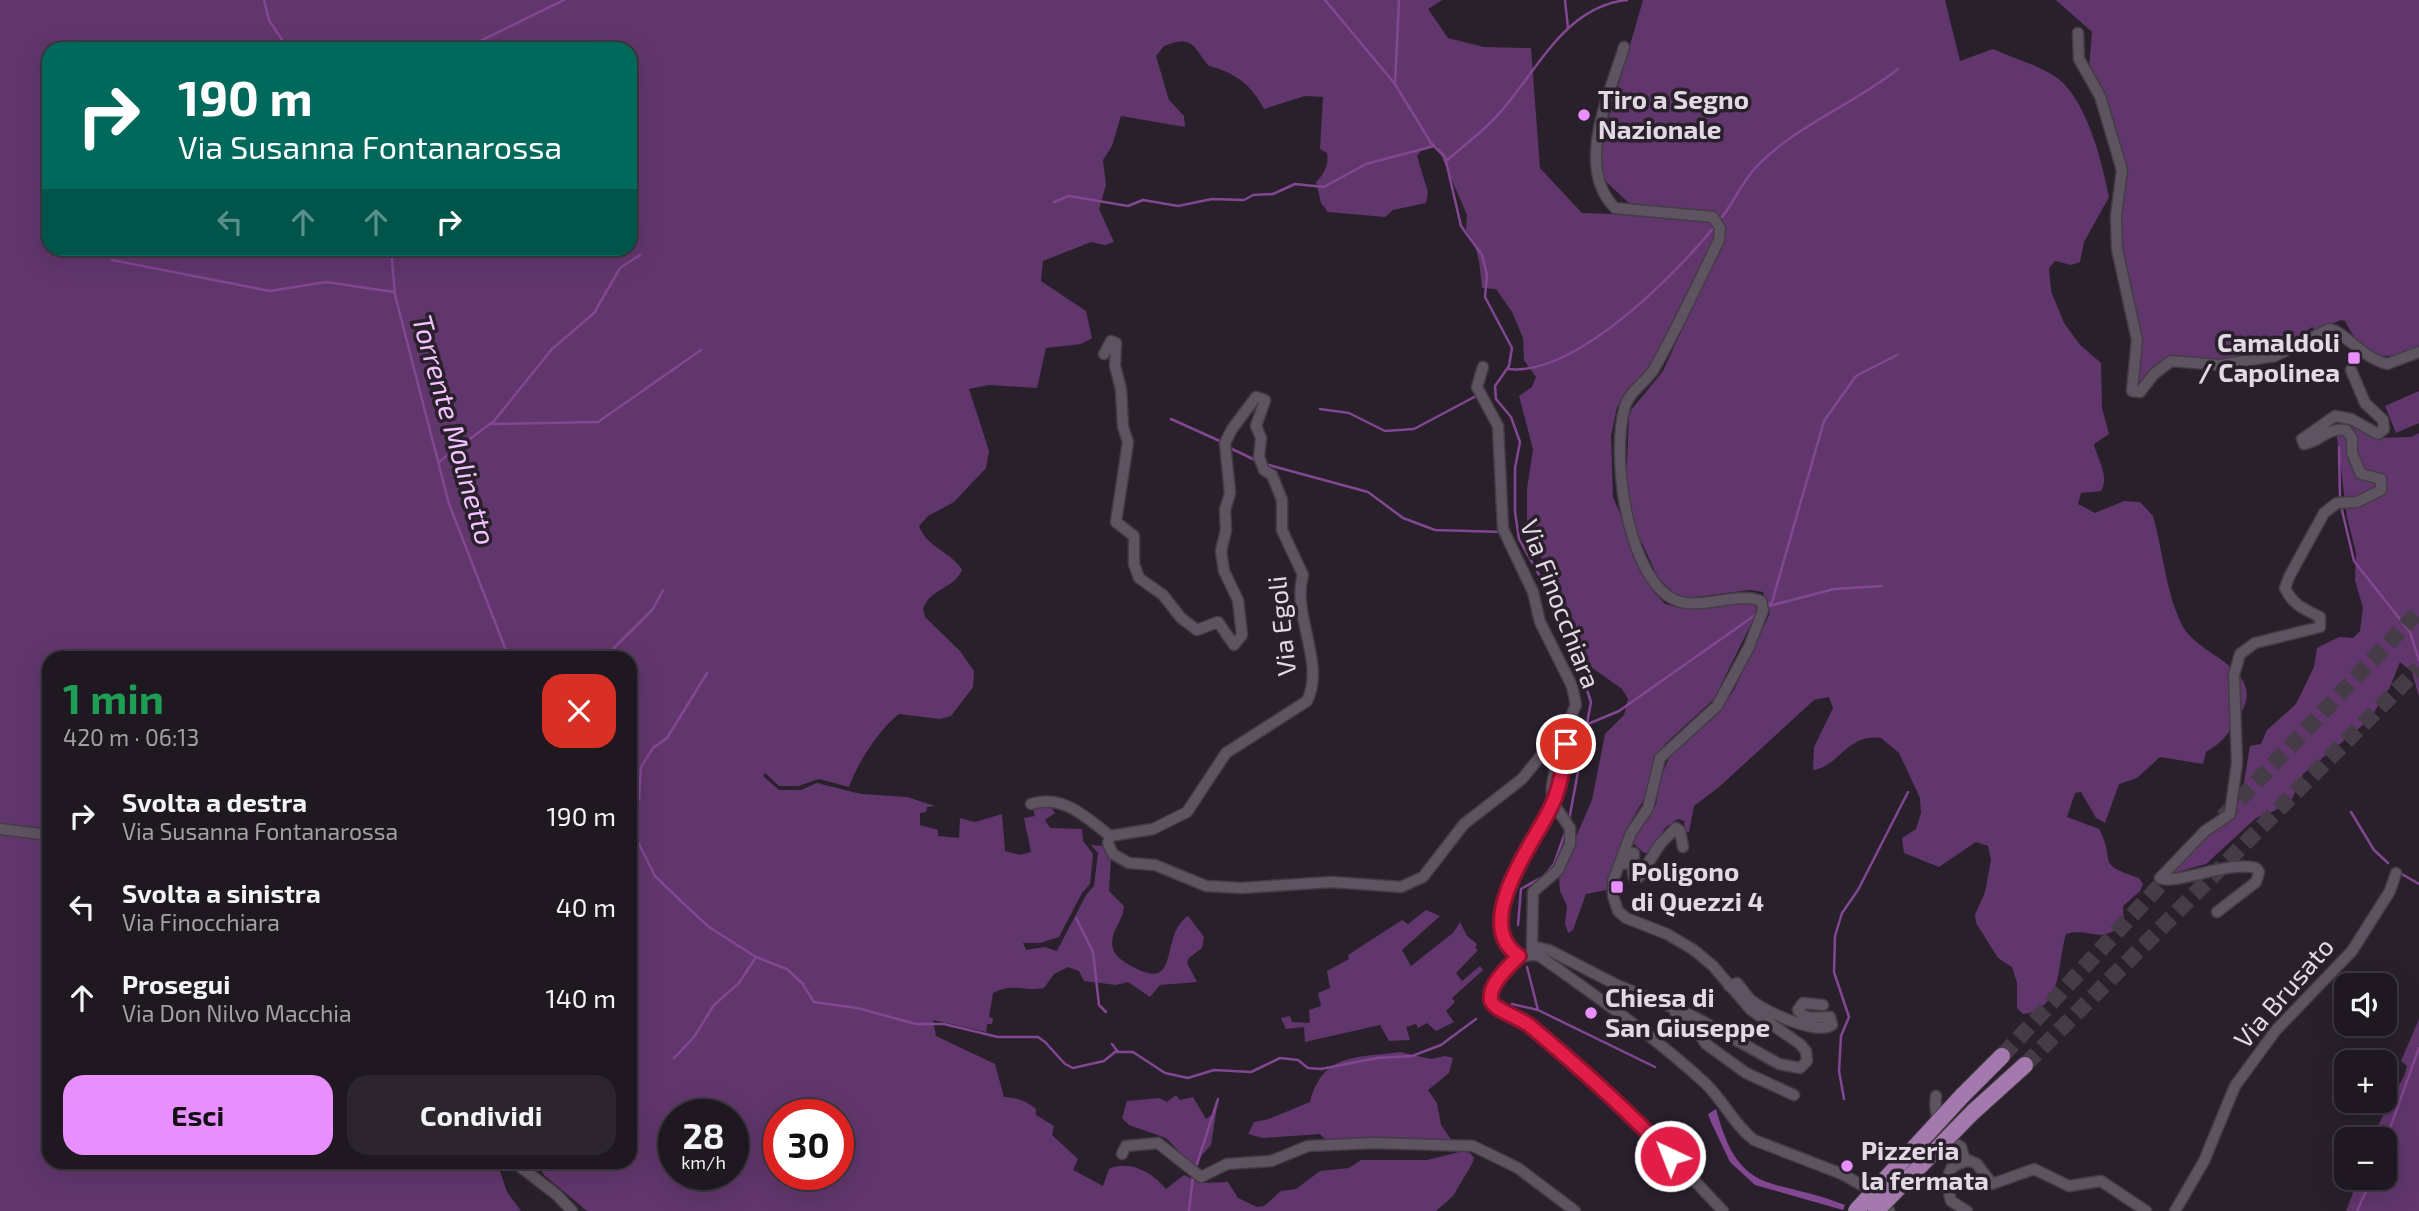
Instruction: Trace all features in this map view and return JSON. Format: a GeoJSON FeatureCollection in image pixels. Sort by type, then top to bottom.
{"type":"FeatureCollection","features":[{"type":"Feature","properties":{"kind":"highway"},"geometry":{"type":"LineString","coordinates":[[1856,1211],[2002,1056]]}},
{"type":"Feature","properties":{"kind":"highway"},"geometry":{"type":"LineString","coordinates":[[1876,1211],[1973,1112],[2025,1065]]}},
{"type":"Feature","properties":{"kind":"street"},"geometry":{"type":"LineString","coordinates":[[2078,33],[2079,59],[2100,96],[2122,170],[2116,216],[2117,249],[2137,340],[2132,391],[2140,392],[2154,374],[2171,361],[2220,365],[2275,356],[2329,329],[2337,330],[2365,355],[2387,364],[2419,352]]}},
{"type":"Feature","properties":{"kind":"street"},"geometry":{"type":"LineString","coordinates":[[1624,47],[1597,138],[1598,178],[1605,198],[1615,208],[1713,218],[1720,228],[1719,240],[1652,372],[1626,403],[1622,422],[1622,505],[1653,582],[1670,598],[1686,603],[1751,597],[1762,601],[1763,610],[1749,647],[1717,706],[1660,758],[1648,808],[1630,833],[1613,881],[1615,904],[1626,918],[1667,934],[1694,950],[1751,1010],[1800,1044],[1808,1057],[1800,1068],[1779,1064],[1725,1033],[1605,979],[1549,950],[1532,949],[1519,956],[1491,992],[1494,1007],[1520,1018],[1573,1061],[1618,1106],[1637,1120],[1723,1211]]}},
{"type":"Feature","properties":{"kind":"street","name":"Via Egoli"},"geometry":{"type":"LineString","coordinates":[[1104,354],[1111,341],[1116,343],[1115,366],[1121,388],[1123,427],[1128,442],[1116,522],[1134,536],[1134,564],[1139,578],[1163,595],[1181,618],[1197,630],[1218,622],[1234,645],[1242,635],[1242,625],[1238,600],[1224,571],[1221,551],[1226,530],[1225,510],[1230,493],[1225,443],[1256,397],[1262,398],[1264,408],[1256,426],[1261,438],[1259,457],[1264,470],[1272,475],[1282,500],[1282,530],[1303,575],[1298,590],[1310,665],[1309,697],[1299,708],[1226,753],[1187,812],[1153,829],[1110,836]]}},
{"type":"Feature","properties":{"kind":"street","name":"Via Finocchiara"},"geometry":{"type":"LineString","coordinates":[[1483,367],[1477,387],[1499,426],[1503,529],[1534,592],[1540,622],[1572,686],[1576,705],[1561,740],[1552,787],[1555,801],[1507,885],[1503,927],[1507,946],[1519,956]]}},
{"type":"Feature","properties":{"kind":"street"},"geometry":{"type":"LineString","coordinates":[[2217,912],[2256,882],[2259,877],[2256,868],[2245,866],[2208,871],[2168,881],[2160,878],[2204,831],[2230,814],[2237,763],[2234,675],[2240,654],[2255,643],[2320,627],[2320,617],[2302,610],[2290,599],[2285,588],[2289,577],[2324,513],[2337,503],[2357,502],[2381,490],[2381,479],[2361,474],[2352,453],[2352,438],[2346,430],[2330,429],[2309,444],[2304,444],[2302,439],[2335,416],[2351,419],[2378,434],[2384,429],[2384,420],[2365,403],[2351,370]]}},
{"type":"Feature","properties":{"kind":"street"},"geometry":{"type":"LineString","coordinates":[[1031,804],[1057,802],[1090,817],[1110,836],[1108,843],[1113,855],[1129,863],[1155,865],[1206,886],[1242,888],[1331,882],[1410,886],[1423,877],[1464,824],[1522,779],[1558,739],[1566,744],[1555,801],[1570,828],[1570,844],[1558,870],[1537,886],[1532,896],[1532,949]]}},
{"type":"Feature","properties":{"kind":"street"},"geometry":{"type":"LineString","coordinates":[[1613,881],[1619,880],[1632,852],[1636,857],[1634,878],[1639,877],[1661,843],[1676,828],[1680,831],[1683,847]]}},
{"type":"Feature","properties":{"kind":"street"},"geometry":{"type":"LineString","coordinates":[[0,829],[42,834]]}},
{"type":"Feature","properties":{"kind":"street","name":"Via Brusato"},"geometry":{"type":"LineString","coordinates":[[2175,1211],[2204,1161],[2235,1086],[2276,1030],[2352,951],[2390,891],[2396,873]]}},
{"type":"Feature","properties":{"kind":"street"},"geometry":{"type":"LineString","coordinates":[[1532,949],[1702,1080],[1726,1106],[1745,1133],[1754,1140],[1842,1174],[1865,1187],[1889,1211]]}},
{"type":"Feature","properties":{"kind":"street"},"geometry":{"type":"LineString","coordinates":[[1729,986],[1737,983],[1754,1002],[1807,1027],[1824,1029],[1832,1025],[1830,1017],[1801,1015],[1798,1010],[1803,1003],[1823,1005]]}},
{"type":"Feature","properties":{"kind":"street"},"geometry":{"type":"LineString","coordinates":[[1675,1009],[1676,1015],[1696,1029],[1706,1044],[1726,1059],[1766,1083],[1794,1095]]}},
{"type":"Feature","properties":{"kind":"street"},"geometry":{"type":"LineString","coordinates":[[1936,1096],[1935,1103],[1942,1129],[1951,1142],[1961,1147],[1965,1160]]}},
{"type":"Feature","properties":{"kind":"street"},"geometry":{"type":"LineString","coordinates":[[1122,1154],[1126,1146],[1158,1143],[1177,1155],[1196,1176],[1201,1177],[1227,1164],[1271,1161],[1308,1146],[1374,1143],[1473,1146],[1518,1168],[1575,1211]]}},
{"type":"Feature","properties":{"kind":"street"},"geometry":{"type":"LineString","coordinates":[[1967,1211],[1951,1201],[1946,1181],[1952,1167],[1965,1160],[1977,1164],[1992,1184],[2034,1169],[2069,1186],[2098,1180],[2111,1185],[2146,1211]]}},
{"type":"Feature","properties":{"kind":"street"},"geometry":{"type":"LineString","coordinates":[[523,1169],[557,1195],[572,1211]]}},
{"type":"Feature","properties":{"kind":"shaded area"},"geometry":{"type":"Polygon","coordinates":[[[0,0],[1442,0],[1428,9],[1448,38],[1484,47],[1531,48],[1540,168],[1582,213],[1700,217],[1714,224],[1716,233],[1651,367],[1617,407],[1611,436],[1613,497],[1653,591],[1665,604],[1686,609],[1749,600],[1758,610],[1714,699],[1665,744],[1655,759],[1645,797],[1624,834],[1607,890],[1586,894],[1573,930],[1568,933],[1565,923],[1567,906],[1560,891],[1559,876],[1592,800],[1605,734],[1624,715],[1628,699],[1622,689],[1591,667],[1571,631],[1527,522],[1527,489],[1533,449],[1519,396],[1532,387],[1536,377],[1524,360],[1523,338],[1512,312],[1496,289],[1482,288],[1476,250],[1466,230],[1467,215],[1437,146],[1421,151],[1417,156],[1428,192],[1426,203],[1393,210],[1385,217],[1328,212],[1321,203],[1316,182],[1327,165],[1327,153],[1320,149],[1323,97],[1305,96],[1264,109],[1248,86],[1234,76],[1209,66],[1188,42],[1164,46],[1156,56],[1169,100],[1184,116],[1185,127],[1121,116],[1112,146],[1103,160],[1106,185],[1099,209],[1114,242],[1105,245],[1091,242],[1043,261],[1041,281],[1086,311],[1092,338],[1081,344],[1046,348],[1037,388],[989,385],[969,389],[989,451],[986,468],[954,502],[928,516],[919,526],[928,540],[962,570],[954,581],[926,602],[923,609],[925,617],[960,651],[974,671],[973,687],[951,716],[940,719],[899,714],[891,720],[857,768],[849,787],[819,779],[798,786],[779,786],[765,773],[763,776],[779,790],[801,790],[817,783],[861,794],[907,797],[935,806],[927,807],[926,812],[920,813],[920,825],[938,830],[938,836],[959,838],[960,818],[975,822],[1002,814],[1005,851],[1020,855],[1031,852],[1024,818],[1035,816],[1033,808],[1058,804],[1052,809],[1055,813],[1045,820],[1050,828],[1082,829],[1083,841],[1093,854],[1090,884],[1082,893],[1059,937],[1040,943],[1023,943],[1026,950],[1045,947],[1057,951],[1086,895],[1094,886],[1098,853],[1091,845],[1103,846],[1111,859],[1109,891],[1124,906],[1112,943],[1115,953],[1123,961],[1142,971],[1155,974],[1163,970],[1173,937],[1188,916],[1204,937],[1202,948],[1189,958],[1187,963],[1197,982],[1160,985],[1150,997],[1128,982],[1116,985],[1084,981],[1079,971],[1068,967],[1054,974],[1044,988],[1007,988],[993,993],[989,1017],[993,1018],[992,1024],[987,1024],[986,1032],[933,1020],[936,1036],[995,1064],[1004,1097],[1028,1103],[1036,1109],[1036,1115],[1054,1126],[1052,1135],[1078,1159],[1073,1170],[1103,1186],[1109,1169],[1117,1166],[1140,1169],[1166,1189],[1184,1175],[1200,1183],[1228,1182],[1238,1198],[1257,1207],[1264,1206],[1281,1191],[1296,1189],[1320,1171],[1349,1168],[1361,1160],[1427,1160],[1463,1151],[1470,1153],[1474,1158],[1472,1164],[1453,1196],[1436,1211],[587,1211],[540,1169],[637,1169],[637,651],[42,651],[42,1169],[499,1169],[507,1192],[521,1211],[0,1211],[0,0]]]}},
{"type":"Feature","properties":{"kind":"shaded area"},"geometry":{"type":"Polygon","coordinates":[[[1643,0],[1945,0],[1960,61],[1993,49],[2046,71],[2065,85],[2075,98],[2091,130],[2109,197],[2084,242],[2080,262],[2071,265],[2055,261],[2049,268],[2051,291],[2064,323],[2080,345],[2101,363],[2102,408],[2109,434],[2094,444],[2104,479],[2101,491],[2081,493],[2078,504],[2095,513],[2124,501],[2140,502],[2153,516],[2168,586],[2182,625],[2190,636],[2238,674],[2245,685],[2247,698],[2241,713],[2222,740],[2206,752],[2203,764],[2160,757],[2137,778],[2119,784],[2105,823],[2096,818],[2081,792],[2075,793],[2067,817],[2099,829],[2111,865],[2139,878],[2143,884],[2140,891],[2123,906],[2124,923],[2116,930],[2102,935],[2075,932],[2066,934],[2052,995],[2036,1011],[2023,1014],[2017,1008],[2017,983],[2012,967],[1998,958],[1976,923],[1975,915],[1985,892],[1991,860],[1988,846],[1976,842],[1939,867],[1904,853],[1902,838],[1916,829],[1921,813],[1920,798],[1899,753],[1881,738],[1860,740],[1830,763],[1813,770],[1814,747],[1833,708],[1829,697],[1814,700],[1719,787],[1694,806],[1689,832],[1685,832],[1684,821],[1678,819],[1665,828],[1650,852],[1644,853],[1632,842],[1656,805],[1660,779],[1670,756],[1712,719],[1734,690],[1770,613],[1763,592],[1750,590],[1688,598],[1674,593],[1658,578],[1629,514],[1626,488],[1631,410],[1663,371],[1723,241],[1717,215],[1632,206],[1600,176],[1603,138],[1643,0]]]}},
{"type":"Feature","properties":{"kind":"shaded area"},"geometry":{"type":"Polygon","coordinates":[[[2056,0],[2419,0],[2419,348],[2394,355],[2375,354],[2360,344],[2345,321],[2341,320],[2316,331],[2312,327],[2279,352],[2220,364],[2177,359],[2137,387],[2140,360],[2119,253],[2120,211],[2126,167],[2103,94],[2089,67],[2092,32],[2056,0]]]}},
{"type":"Feature","properties":{"kind":"shaded area"},"geometry":{"type":"Polygon","coordinates":[[[2419,391],[2419,423],[2396,433],[2385,406],[2419,391]]]}},
{"type":"Feature","properties":{"kind":"shaded area"},"geometry":{"type":"Polygon","coordinates":[[[2343,423],[2377,438],[2411,437],[2419,433],[2419,697],[2412,672],[2400,662],[2390,687],[2369,720],[2303,774],[2292,799],[2274,811],[2256,818],[2206,864],[2170,874],[2211,831],[2231,818],[2242,793],[2250,746],[2261,744],[2267,730],[2296,704],[2314,667],[2317,648],[2339,637],[2353,638],[2360,631],[2363,608],[2355,580],[2356,553],[2347,517],[2337,437],[2338,426],[2343,423]]]}},
{"type":"Feature","properties":{"kind":"shaded area"},"geometry":{"type":"Polygon","coordinates":[[[1426,910],[1440,916],[1402,950],[1411,966],[1453,933],[1460,922],[1467,936],[1477,944],[1475,948],[1478,950],[1456,973],[1462,981],[1480,966],[1483,970],[1452,998],[1455,1002],[1446,1011],[1454,1022],[1436,1031],[1427,1023],[1418,1028],[1416,1024],[1406,1027],[1410,1040],[1389,1041],[1380,1025],[1305,1042],[1304,1027],[1286,1029],[1281,1018],[1290,1016],[1292,1022],[1310,1023],[1309,1010],[1321,1006],[1318,993],[1330,988],[1327,971],[1349,959],[1348,955],[1402,920],[1408,924],[1426,910]]]}},
{"type":"Feature","properties":{"kind":"shaded area"},"geometry":{"type":"Polygon","coordinates":[[[2419,1019],[2419,1211],[2346,1211],[2353,1193],[2352,1190],[2397,1190],[2397,1127],[2377,1127],[2385,1113],[2397,1113],[2397,1089],[2407,1066],[2401,1061],[2419,1019]]]}},
{"type":"Feature","properties":{"kind":"shaded area"},"geometry":{"type":"Polygon","coordinates":[[[1400,1052],[1431,1059],[1445,1056],[1453,1058],[1449,1073],[1428,1090],[1437,1103],[1441,1125],[1452,1141],[1326,1140],[1320,1134],[1263,1138],[1248,1134],[1254,1122],[1269,1119],[1310,1102],[1324,1074],[1344,1060],[1400,1052]]]}},
{"type":"Feature","properties":{"kind":"shaded area"},"geometry":{"type":"Polygon","coordinates":[[[1176,1095],[1180,1100],[1193,1097],[1206,1119],[1212,1115],[1218,1101],[1211,1145],[1201,1156],[1197,1170],[1166,1138],[1129,1125],[1122,1118],[1127,1101],[1159,1098],[1167,1102],[1176,1095]]]}},
{"type":"Feature","properties":{"kind":"shaded area"},"geometry":{"type":"Polygon","coordinates":[[[1716,1109],[1725,1138],[1736,1158],[1748,1171],[1778,1186],[1845,1205],[1843,1210],[1755,1185],[1730,1162],[1708,1114],[1716,1109]]]}},
{"type":"Feature","properties":{"kind":"waterway","name":"Torrente Molinetto"},"geometry":{"type":"LineString","coordinates":[[264,0],[269,20],[283,42]]}},
{"type":"Feature","properties":{"kind":"waterway"},"geometry":{"type":"LineString","coordinates":[[478,42],[564,0]]}},
{"type":"Feature","properties":{"kind":"waterway"},"geometry":{"type":"LineString","coordinates":[[1325,0],[1395,84],[1431,143],[1445,157],[1461,226],[1482,255],[1487,275],[1485,297],[1512,348],[1509,366],[1495,386],[1496,399],[1511,417],[1520,442],[1515,468],[1515,512],[1519,539],[1552,598],[1560,631],[1579,666],[1591,702],[1569,820]]}},
{"type":"Feature","properties":{"kind":"waterway"},"geometry":{"type":"LineString","coordinates":[[1395,84],[1399,0]]}},
{"type":"Feature","properties":{"kind":"waterway"},"geometry":{"type":"LineString","coordinates":[[1565,0],[1568,28]]}},
{"type":"Feature","properties":{"kind":"waterway"},"geometry":{"type":"LineString","coordinates":[[1446,161],[1491,122],[1566,31],[1584,16],[1604,6],[1627,0]]}},
{"type":"Feature","properties":{"kind":"waterway"},"geometry":{"type":"LineString","coordinates":[[1719,221],[1751,173],[1772,152],[1898,69]]}},
{"type":"Feature","properties":{"kind":"waterway"},"geometry":{"type":"LineString","coordinates":[[1054,202],[1069,196],[1128,206],[1143,200],[1178,206],[1212,199],[1244,200],[1253,195],[1273,194],[1295,184],[1324,187],[1366,164],[1434,146]]}},
{"type":"Feature","properties":{"kind":"waterway"},"geometry":{"type":"LineString","coordinates":[[1508,369],[1534,367],[1563,357],[1592,340],[1650,295],[1715,226]]}},
{"type":"Feature","properties":{"kind":"waterway"},"geometry":{"type":"LineString","coordinates":[[440,461],[494,421],[552,349],[594,313],[620,268],[640,255]]}},
{"type":"Feature","properties":{"kind":"waterway","name":"Torrente Molinetto"},"geometry":{"type":"LineString","coordinates":[[392,256],[395,295],[449,504],[506,651]]}},
{"type":"Feature","properties":{"kind":"waterway"},"geometry":{"type":"LineString","coordinates":[[112,260],[270,291],[326,282],[394,292]]}},
{"type":"Feature","properties":{"kind":"waterway"},"geometry":{"type":"LineString","coordinates":[[492,424],[598,422],[701,350]]}},
{"type":"Feature","properties":{"kind":"waterway"},"geometry":{"type":"LineString","coordinates":[[1766,607],[1772,602],[1824,421],[1856,376],[1897,355]]}},
{"type":"Feature","properties":{"kind":"waterway"},"geometry":{"type":"LineString","coordinates":[[1320,409],[1349,413],[1385,431],[1414,429],[1478,395]]}},
{"type":"Feature","properties":{"kind":"waterway"},"geometry":{"type":"LineString","coordinates":[[1171,419],[1222,442]]}},
{"type":"Feature","properties":{"kind":"waterway"},"geometry":{"type":"LineString","coordinates":[[2339,447],[2340,499]]}},
{"type":"Feature","properties":{"kind":"waterway"},"geometry":{"type":"LineString","coordinates":[[1230,448],[1255,460]]}},
{"type":"Feature","properties":{"kind":"waterway"},"geometry":{"type":"LineString","coordinates":[[1265,464],[1368,492],[1403,518],[1435,530],[1502,532]]}},
{"type":"Feature","properties":{"kind":"waterway"},"geometry":{"type":"LineString","coordinates":[[2341,506],[2354,561],[2410,632],[2419,660]]}},
{"type":"Feature","properties":{"kind":"waterway"},"geometry":{"type":"LineString","coordinates":[[1765,607],[1834,589],[1882,586]]}},
{"type":"Feature","properties":{"kind":"waterway"},"geometry":{"type":"LineString","coordinates":[[611,651],[653,609],[663,590]]}},
{"type":"Feature","properties":{"kind":"waterway"},"geometry":{"type":"LineString","coordinates":[[1588,724],[1619,711],[1758,613]]}},
{"type":"Feature","properties":{"kind":"waterway"},"geometry":{"type":"LineString","coordinates":[[637,802],[641,767],[653,748],[667,738],[707,673]]}},
{"type":"Feature","properties":{"kind":"waterway"},"geometry":{"type":"LineString","coordinates":[[1844,1099],[1839,1071],[1841,1036],[1849,1017],[1834,972],[1835,936],[1842,913],[1858,890],[1908,792]]}},
{"type":"Feature","properties":{"kind":"waterway"},"geometry":{"type":"LineString","coordinates":[[2351,812],[2374,850],[2388,863]]}},
{"type":"Feature","properties":{"kind":"waterway"},"geometry":{"type":"LineString","coordinates":[[1518,925],[1521,889],[1544,876],[1554,864],[1565,833]]}},
{"type":"Feature","properties":{"kind":"waterway","name":"Torrente Molinetto"},"geometry":{"type":"LineString","coordinates":[[637,840],[655,876],[709,927],[756,957],[787,969],[802,983],[814,1002],[857,1008],[916,1024],[944,1024],[998,1037],[1038,1037],[1065,1064],[1073,1068],[1104,1061],[1115,1052],[1133,1052],[1165,1073],[1188,1078],[1214,1070],[1251,1072],[1280,1058],[1298,1060],[1308,1068],[1321,1069],[1377,1058],[1412,1056],[1441,1045],[1476,1019]]}},
{"type":"Feature","properties":{"kind":"waterway"},"geometry":{"type":"LineString","coordinates":[[2400,873],[2419,884]]}},
{"type":"Feature","properties":{"kind":"waterway"},"geometry":{"type":"LineString","coordinates":[[1076,918],[1093,952],[1099,1005],[1106,1012]]}},
{"type":"Feature","properties":{"kind":"waterway"},"geometry":{"type":"LineString","coordinates":[[674,1058],[694,1037],[714,1005],[739,983],[756,957]]}},
{"type":"Feature","properties":{"kind":"waterway"},"geometry":{"type":"LineString","coordinates":[[1527,967],[1538,1010]]}},
{"type":"Feature","properties":{"kind":"waterway"},"geometry":{"type":"LineString","coordinates":[[1512,1004],[1538,1010],[1655,1067]]}},
{"type":"Feature","properties":{"kind":"waterway"},"geometry":{"type":"LineString","coordinates":[[1112,1044],[1118,1052]]}},
{"type":"Feature","properties":{"kind":"waterway"},"geometry":{"type":"LineString","coordinates":[[2390,1127],[2419,1048]]}},
{"type":"Feature","properties":{"kind":"waterway"},"geometry":{"type":"LineString","coordinates":[[1195,1170],[1218,1099]]}},
{"type":"Feature","properties":{"kind":"waterway"},"geometry":{"type":"LineString","coordinates":[[1189,1211],[1193,1176]]}},
{"type":"Feature","properties":{"kind":"waterway"},"geometry":{"type":"LineString","coordinates":[[2357,1211],[2367,1190]]}},
{"type":"Feature","properties":{"kind":"tunnel"},"geometry":{"type":"LineString","coordinates":[[2223,817],[2419,611]]}},
{"type":"Feature","properties":{"kind":"tunnel"},"geometry":{"type":"LineString","coordinates":[[2025,1065],[2419,668]]}},
{"type":"Feature","properties":{"kind":"tunnel"},"geometry":{"type":"LineString","coordinates":[[2002,1056],[2174,870]]}},
{"type":"Feature","properties":{"kind":"place","name":"Tiro a Segno Nazionale"},"geometry":{"type":"Point","coordinates":[1584,115]}},
{"type":"Feature","properties":{"kind":"place","name":"Camaldoli / Capolinea"},"geometry":{"type":"Point","coordinates":[2354,358]}},
{"type":"Feature","properties":{"kind":"place","name":"Poligono di Quezzi 4"},"geometry":{"type":"Point","coordinates":[1617,887]}},
{"type":"Feature","properties":{"kind":"place","name":"Chiesa di San Giuseppe"},"geometry":{"type":"Point","coordinates":[1591,1013]}},
{"type":"Feature","properties":{"kind":"place","name":"Pizzeria la fermata"},"geometry":{"type":"Point","coordinates":[1847,1166]}},
{"type":"Feature","properties":{"kind":"route"},"geometry":{"type":"LineString","coordinates":[[1566,744],[1553,803],[1507,885],[1503,918],[1505,941],[1510,951],[1519,956],[1493,989],[1491,1001],[1495,1009],[1515,1014],[1573,1061],[1618,1106],[1637,1120],[1670,1156]]}}]}
